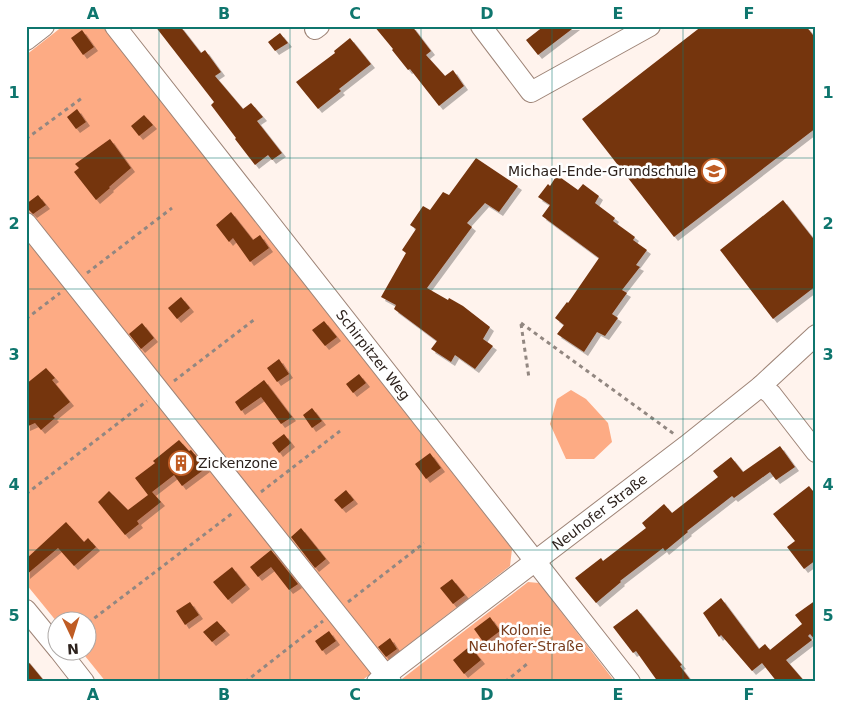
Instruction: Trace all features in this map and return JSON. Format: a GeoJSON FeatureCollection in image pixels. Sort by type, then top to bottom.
{"type":"FeatureCollection","features":[{"type":"Feature","properties":{"kind":"street"},"geometry":{"type":"LineString","coordinates":[[26,40],[44,26]]}},
{"type":"Feature","properties":{"kind":"street","name":"Schirpitzer Weg"},"geometry":{"type":"LineString","coordinates":[[115,26],[630,682]]}},
{"type":"Feature","properties":{"kind":"street"},"geometry":{"type":"LineString","coordinates":[[481,26],[531,92],[650,26]]}},
{"type":"Feature","properties":{"kind":"street"},"geometry":{"type":"LineString","coordinates":[[26,223],[248,502],[385,680]]}},
{"type":"Feature","properties":{"kind":"street","name":"Neuhofer Straße"},"geometry":{"type":"LineString","coordinates":[[385,680],[761,386],[816,335]]}},
{"type":"Feature","properties":{"kind":"street"},"geometry":{"type":"LineString","coordinates":[[761,386],[771,394],[816,452]]}},
{"type":"Feature","properties":{"kind":"street"},"geometry":{"type":"LineString","coordinates":[[26,610],[48,638]]}},
{"type":"Feature","properties":{"kind":"street"},"geometry":{"type":"LineString","coordinates":[[66,660],[84,682]]}},
{"type":"Feature","properties":{"kind":"path"},"geometry":{"type":"LineString","coordinates":[[26,139],[82,98]]}},
{"type":"Feature","properties":{"kind":"path"},"geometry":{"type":"LineString","coordinates":[[26,319],[172,208]]}},
{"type":"Feature","properties":{"kind":"path"},"geometry":{"type":"LineString","coordinates":[[26,494],[255,319]]}},
{"type":"Feature","properties":{"kind":"path"},"geometry":{"type":"LineString","coordinates":[[529,378],[520,323],[679,438],[686,446]]}},
{"type":"Feature","properties":{"kind":"path"},"geometry":{"type":"LineString","coordinates":[[98,615],[340,431]]}},
{"type":"Feature","properties":{"kind":"path"},"geometry":{"type":"LineString","coordinates":[[505,682],[527,664]]}},
{"type":"Feature","properties":{"kind":"green space","name":"Kolonie Neuhofer-Straße"},"geometry":{"type":"Polygon","coordinates":[[[63,26],[102,26],[512,549],[510,566],[360,682],[106,682],[88,660],[98,660],[98,610],[48,611],[26,584],[26,55],[63,26]]]}},
{"type":"Feature","properties":{"kind":"green space"},"geometry":{"type":"Polygon","coordinates":[[[571,390],[586,399],[608,423],[612,442],[594,459],[566,459],[550,424],[557,399],[571,390]]]}},
{"type":"Feature","properties":{"kind":"green space","name":"Kolonie Neuhofer-Straße"},"geometry":{"type":"Polygon","coordinates":[[[528,582],[539,583],[615,682],[398,682],[528,582]]]}},
{"type":"Feature","properties":{"kind":"building"},"geometry":{"type":"Polygon","coordinates":[[[155,26],[180,26],[201,53],[205,50],[221,72],[215,76],[243,109],[251,103],[263,117],[257,121],[282,153],[272,160],[268,155],[255,165],[211,105],[214,102],[155,26]]]}},
{"type":"Feature","properties":{"kind":"building"},"geometry":{"type":"Polygon","coordinates":[[[374,26],[412,26],[431,51],[426,55],[445,76],[453,70],[464,86],[439,106],[374,26]]]}},
{"type":"Feature","properties":{"kind":"building"},"geometry":{"type":"Polygon","coordinates":[[[544,26],[576,26],[538,55],[526,40],[544,26]]]}},
{"type":"Feature","properties":{"kind":"building"},"geometry":{"type":"Polygon","coordinates":[[[702,26],[806,26],[816,39],[816,128],[674,237],[582,119],[702,26]]]}},
{"type":"Feature","properties":{"kind":"building"},"geometry":{"type":"Polygon","coordinates":[[[82,30],[94,47],[83,55],[71,38],[82,30]]]}},
{"type":"Feature","properties":{"kind":"building"},"geometry":{"type":"Polygon","coordinates":[[[280,33],[288,43],[275,51],[268,42],[280,33]]]}},
{"type":"Feature","properties":{"kind":"building"},"geometry":{"type":"Polygon","coordinates":[[[350,38],[371,64],[339,89],[341,91],[318,109],[296,82],[335,53],[334,51],[350,38]]]}},
{"type":"Feature","properties":{"kind":"building"},"geometry":{"type":"Polygon","coordinates":[[[77,109],[86,122],[76,129],[67,117],[77,109]]]}},
{"type":"Feature","properties":{"kind":"building"},"geometry":{"type":"Polygon","coordinates":[[[144,115],[153,125],[139,136],[131,126],[144,115]]]}},
{"type":"Feature","properties":{"kind":"building"},"geometry":{"type":"Polygon","coordinates":[[[110,139],[131,168],[96,200],[74,172],[79,168],[75,164],[110,139]]]}},
{"type":"Feature","properties":{"kind":"building"},"geometry":{"type":"Polygon","coordinates":[[[476,158],[518,186],[499,212],[485,203],[467,223],[472,227],[427,288],[463,306],[490,327],[483,339],[493,346],[475,369],[455,355],[451,362],[431,349],[437,341],[394,309],[396,305],[381,297],[406,253],[402,250],[416,229],[410,225],[423,206],[430,210],[443,192],[449,195],[476,158]]]}},
{"type":"Feature","properties":{"kind":"building"},"geometry":{"type":"Polygon","coordinates":[[[557,175],[578,190],[583,184],[599,196],[595,203],[615,218],[613,221],[635,237],[633,240],[647,250],[636,265],[640,267],[622,290],[627,293],[612,314],[618,318],[605,336],[597,332],[584,352],[557,334],[564,325],[555,318],[568,303],[599,258],[542,216],[550,205],[538,197],[548,184],[550,186],[557,175]]]}},
{"type":"Feature","properties":{"kind":"building"},"geometry":{"type":"Polygon","coordinates":[[[38,195],[46,205],[33,214],[26,207],[26,204],[38,195]]]}},
{"type":"Feature","properties":{"kind":"building"},"geometry":{"type":"Polygon","coordinates":[[[783,200],[816,242],[816,286],[773,319],[720,250],[783,200]]]}},
{"type":"Feature","properties":{"kind":"building"},"geometry":{"type":"Polygon","coordinates":[[[231,212],[253,240],[260,235],[269,248],[250,262],[233,238],[229,242],[216,225],[231,212]]]}},
{"type":"Feature","properties":{"kind":"building"},"geometry":{"type":"Polygon","coordinates":[[[181,297],[190,308],[177,319],[168,308],[181,297]]]}},
{"type":"Feature","properties":{"kind":"building"},"geometry":{"type":"Polygon","coordinates":[[[324,321],[337,337],[325,346],[312,330],[324,321]]]}},
{"type":"Feature","properties":{"kind":"building"},"geometry":{"type":"Polygon","coordinates":[[[142,323],[154,338],[141,349],[129,334],[142,323]]]}},
{"type":"Feature","properties":{"kind":"building"},"geometry":{"type":"Polygon","coordinates":[[[279,359],[289,374],[277,382],[267,368],[279,359]]]}},
{"type":"Feature","properties":{"kind":"building"},"geometry":{"type":"Polygon","coordinates":[[[46,368],[55,378],[52,380],[70,402],[53,416],[55,418],[41,430],[35,423],[26,427],[26,384],[46,368]]]}},
{"type":"Feature","properties":{"kind":"building"},"geometry":{"type":"Polygon","coordinates":[[[359,374],[366,383],[353,393],[346,384],[359,374]]]}},
{"type":"Feature","properties":{"kind":"building"},"geometry":{"type":"Polygon","coordinates":[[[264,380],[292,417],[281,424],[261,397],[241,411],[235,402],[264,380]]]}},
{"type":"Feature","properties":{"kind":"building"},"geometry":{"type":"Polygon","coordinates":[[[312,408],[322,421],[312,428],[303,415],[312,408]]]}},
{"type":"Feature","properties":{"kind":"building"},"geometry":{"type":"Polygon","coordinates":[[[284,434],[291,443],[279,453],[272,443],[284,434]]]}},
{"type":"Feature","properties":{"kind":"building"},"geometry":{"type":"Polygon","coordinates":[[[179,440],[189,451],[191,450],[206,468],[182,486],[174,475],[152,492],[161,502],[137,521],[139,524],[125,535],[98,502],[109,491],[128,510],[148,495],[135,478],[155,463],[153,461],[179,440]]]}},
{"type":"Feature","properties":{"kind":"building"},"geometry":{"type":"Polygon","coordinates":[[[780,446],[795,467],[776,480],[770,472],[734,498],[732,496],[665,551],[663,548],[620,581],[596,603],[575,578],[601,558],[603,561],[646,528],[642,523],[664,504],[672,513],[718,477],[713,471],[731,457],[743,472],[780,446]]]}},
{"type":"Feature","properties":{"kind":"building"},"geometry":{"type":"Polygon","coordinates":[[[430,453],[441,468],[426,479],[415,464],[430,453]]]}},
{"type":"Feature","properties":{"kind":"building"},"geometry":{"type":"Polygon","coordinates":[[[809,486],[816,495],[816,560],[804,569],[787,547],[795,541],[773,514],[809,486]]]}},
{"type":"Feature","properties":{"kind":"building"},"geometry":{"type":"Polygon","coordinates":[[[346,490],[354,500],[342,509],[334,500],[346,490]]]}},
{"type":"Feature","properties":{"kind":"building"},"geometry":{"type":"Polygon","coordinates":[[[66,522],[84,542],[88,538],[96,547],[74,566],[58,548],[26,575],[26,559],[66,522]]]}},
{"type":"Feature","properties":{"kind":"building"},"geometry":{"type":"Polygon","coordinates":[[[301,528],[326,559],[315,568],[291,537],[301,528]]]}},
{"type":"Feature","properties":{"kind":"building"},"geometry":{"type":"Polygon","coordinates":[[[271,550],[298,584],[289,590],[271,567],[258,577],[250,567],[271,550]]]}},
{"type":"Feature","properties":{"kind":"building"},"geometry":{"type":"Polygon","coordinates":[[[232,567],[246,585],[228,600],[213,582],[232,567]]]}},
{"type":"Feature","properties":{"kind":"building"},"geometry":{"type":"Polygon","coordinates":[[[452,579],[465,595],[453,604],[440,588],[452,579]]]}},
{"type":"Feature","properties":{"kind":"building"},"geometry":{"type":"Polygon","coordinates":[[[721,598],[759,649],[765,644],[770,650],[802,624],[795,615],[816,600],[816,641],[810,634],[808,636],[812,640],[786,660],[805,682],[777,682],[762,663],[752,671],[721,635],[719,637],[703,613],[721,598]]]}},
{"type":"Feature","properties":{"kind":"building"},"geometry":{"type":"Polygon","coordinates":[[[190,602],[199,615],[185,625],[176,611],[190,602]]]}},
{"type":"Feature","properties":{"kind":"building"},"geometry":{"type":"Polygon","coordinates":[[[637,609],[682,665],[680,666],[692,682],[658,682],[636,651],[633,653],[613,627],[637,609]]]}},
{"type":"Feature","properties":{"kind":"building"},"geometry":{"type":"Polygon","coordinates":[[[490,617],[500,631],[484,643],[474,629],[490,617]]]}},
{"type":"Feature","properties":{"kind":"building"},"geometry":{"type":"Polygon","coordinates":[[[217,621],[226,631],[212,642],[203,632],[217,621]]]}},
{"type":"Feature","properties":{"kind":"building"},"geometry":{"type":"Polygon","coordinates":[[[329,631],[336,641],[322,651],[315,641],[329,631]]]}},
{"type":"Feature","properties":{"kind":"building"},"geometry":{"type":"Polygon","coordinates":[[[390,638],[397,649],[386,657],[378,647],[390,638]]]}},
{"type":"Feature","properties":{"kind":"building"},"geometry":{"type":"Polygon","coordinates":[[[470,646],[481,660],[464,674],[453,660],[470,646]]]}},
{"type":"Feature","properties":{"kind":"building"},"geometry":{"type":"Polygon","coordinates":[[[26,659],[45,682],[26,682],[26,659]]]}},
{"type":"Feature","properties":{"kind":"place","name":"Michael-Ende-Grundschule"},"geometry":{"type":"Point","coordinates":[714,171]}},
{"type":"Feature","properties":{"kind":"place","name":"Zickenzone"},"geometry":{"type":"Point","coordinates":[181,463]}}]}
